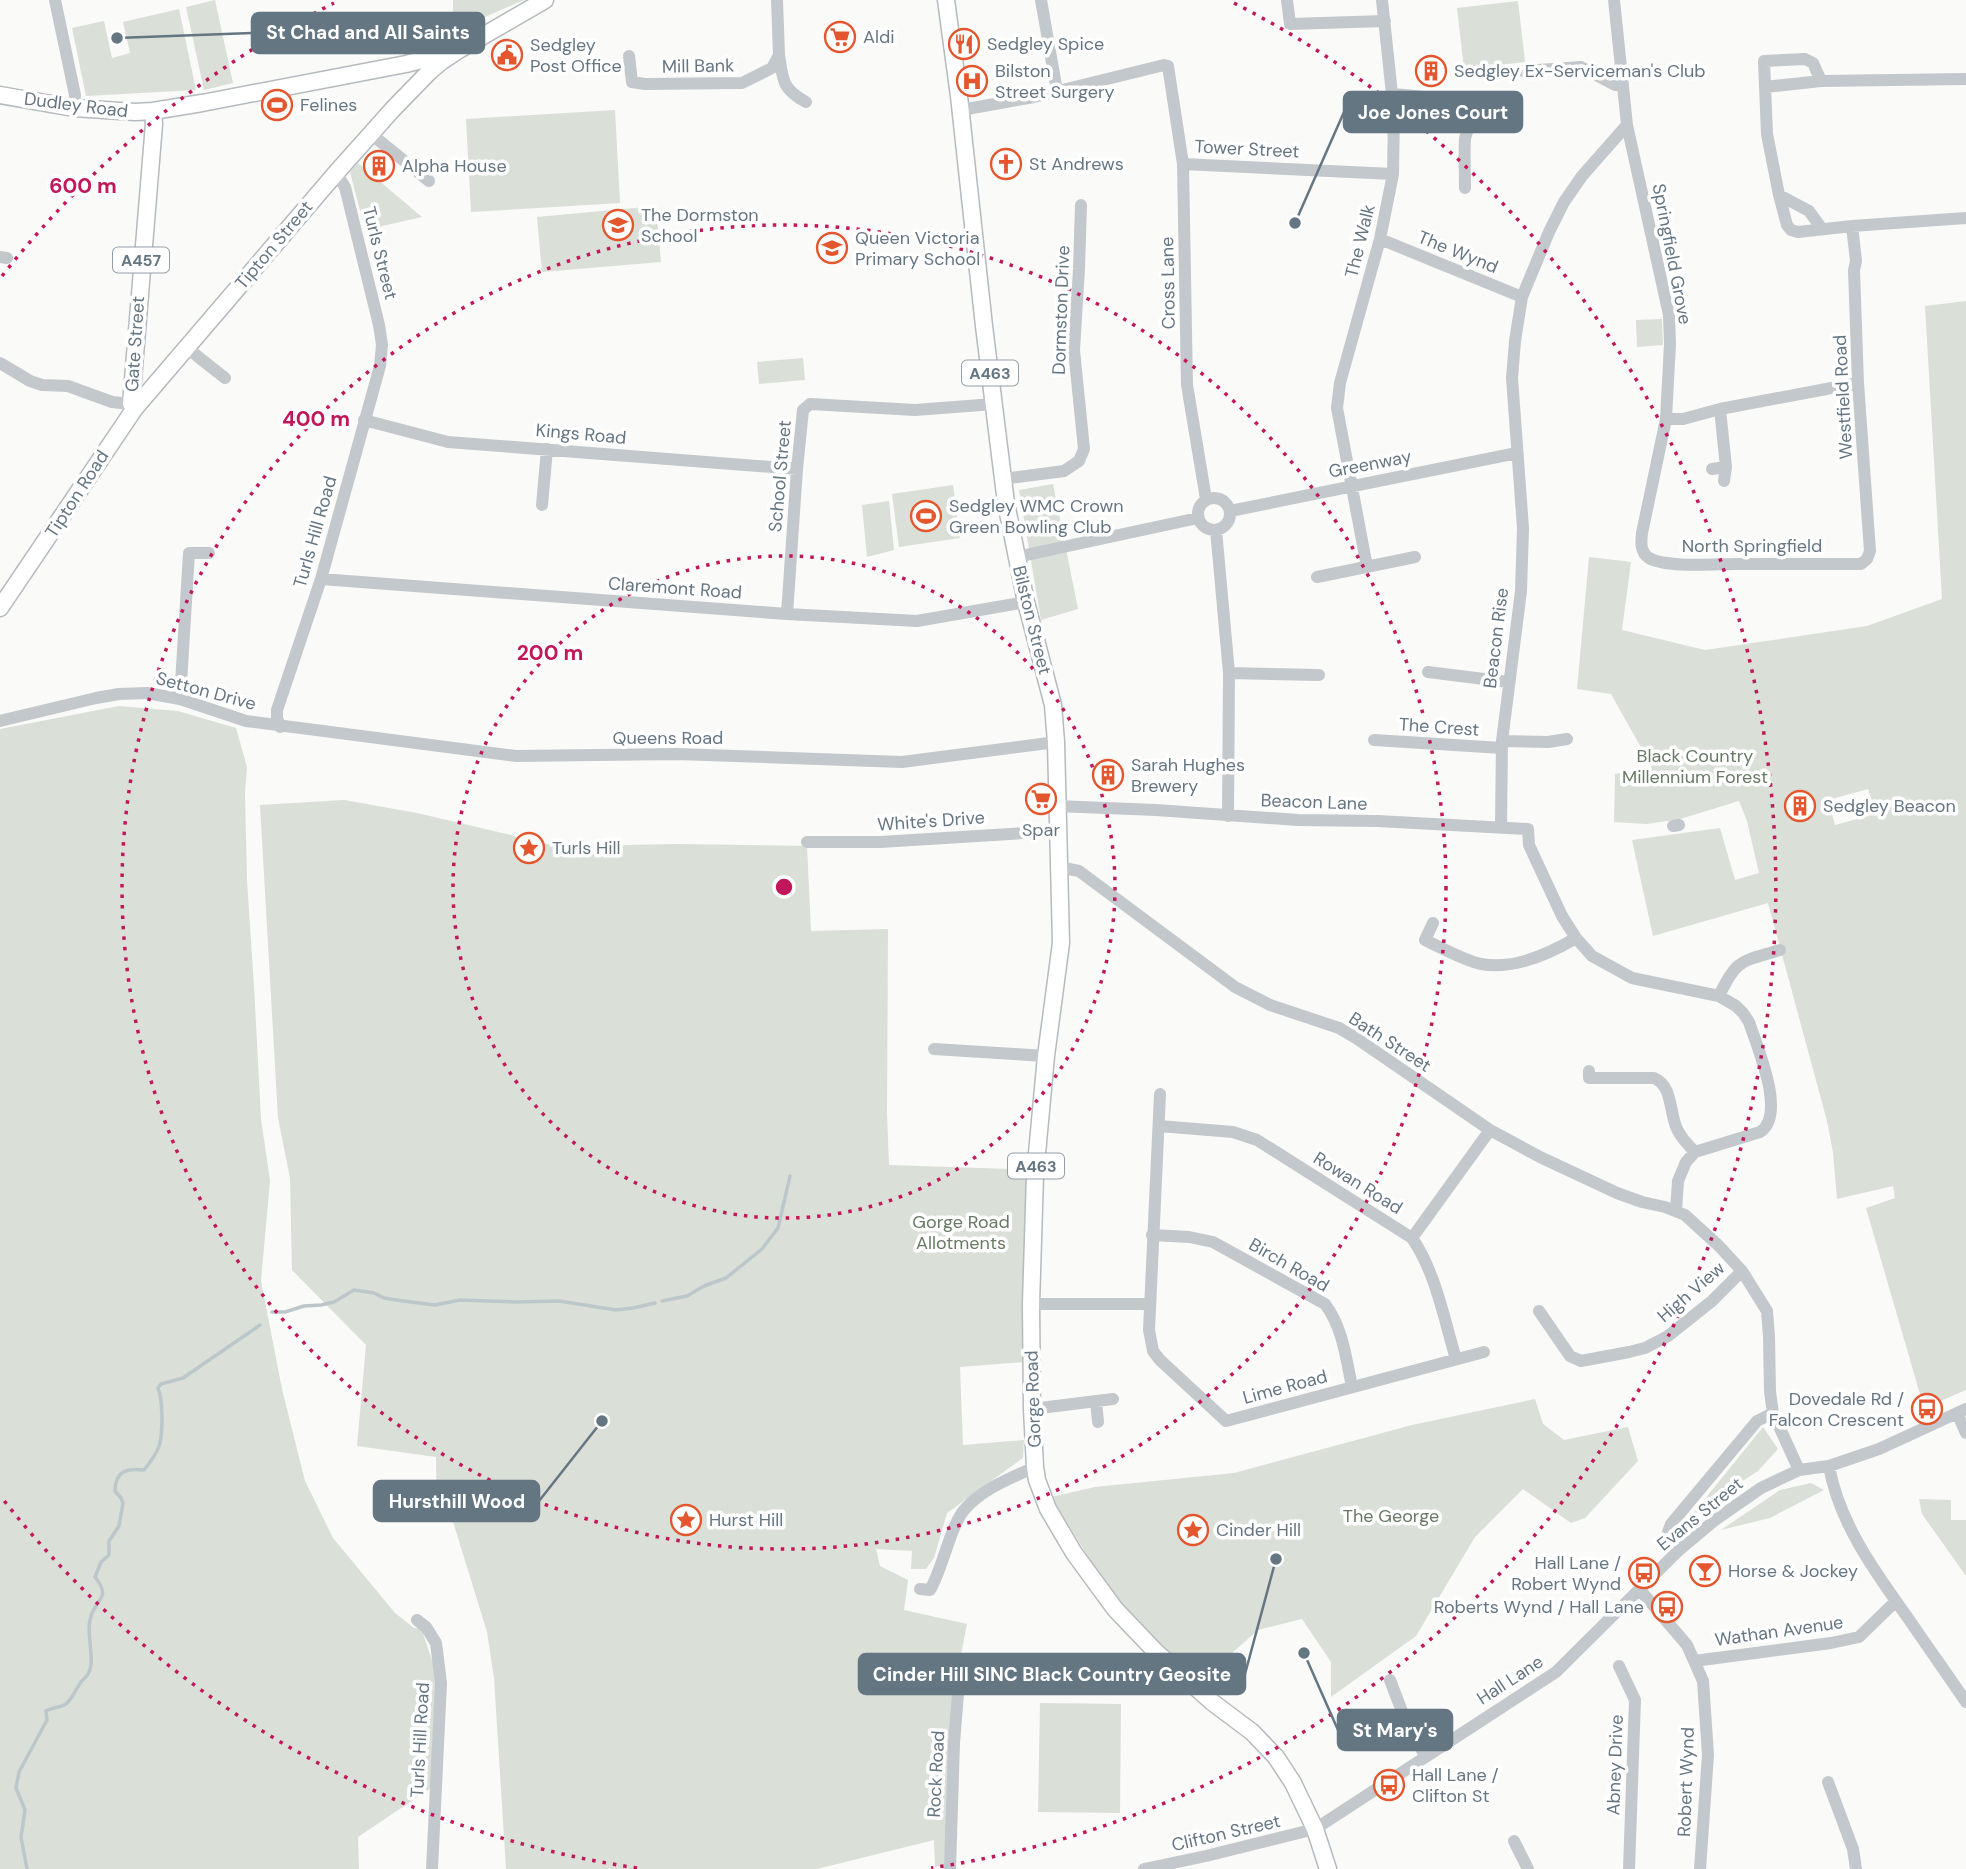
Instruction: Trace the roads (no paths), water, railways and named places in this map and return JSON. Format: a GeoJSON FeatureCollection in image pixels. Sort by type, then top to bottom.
{"type":"FeatureCollection","features":[{"type":"Feature","properties":{"kind":"main road"},"geometry":{"type":"LineString","coordinates":[[457,51],[545,0]]}},
{"type":"Feature","properties":{"kind":"main road","name":"Bilston Street"},"geometry":{"type":"LineString","coordinates":[[946,0],[1003,479],[1026,602],[1053,705],[1059,867]]}},
{"type":"Feature","properties":{"kind":"main road","name":"Dudley Road"},"geometry":{"type":"LineString","coordinates":[[0,95],[74,108],[153,111],[405,64],[457,51]]}},
{"type":"Feature","properties":{"kind":"main road","name":"Tipton Street"},"geometry":{"type":"LineString","coordinates":[[157,382],[393,109],[430,71],[457,51]]}},
{"type":"Feature","properties":{"kind":"main road","name":"Tipton Street"},"geometry":{"type":"LineString","coordinates":[[393,109],[406,75],[405,64]]}},
{"type":"Feature","properties":{"kind":"main road","name":"Gate Street"},"geometry":{"type":"LineString","coordinates":[[133,406],[153,111]]}},
{"type":"Feature","properties":{"kind":"main road","name":"Tipton Road"},"geometry":{"type":"LineString","coordinates":[[0,608],[133,406],[157,382]]}},
{"type":"Feature","properties":{"kind":"main road","name":"Gorge Road"},"geometry":{"type":"LineString","coordinates":[[1059,867],[1061,943],[1046,1056],[1035,1175],[1031,1304],[1032,1409],[1037,1480],[1048,1509],[1074,1553],[1115,1609],[1156,1652],[1212,1702],[1252,1732],[1276,1757],[1293,1783],[1315,1829]]}},
{"type":"Feature","properties":{"kind":"main road","name":"A463"},"geometry":{"type":"LineString","coordinates":[[1315,1829],[1328,1869]]}},
{"type":"Feature","properties":{"kind":"street"},"geometry":{"type":"LineString","coordinates":[[55,0],[75,95],[74,108]]}},
{"type":"Feature","properties":{"kind":"street"},"geometry":{"type":"LineString","coordinates":[[777,0],[779,55],[784,85],[792,95],[806,102]]}},
{"type":"Feature","properties":{"kind":"street"},"geometry":{"type":"LineString","coordinates":[[961,110],[1057,91],[1041,0]]}},
{"type":"Feature","properties":{"kind":"street"},"geometry":{"type":"LineString","coordinates":[[1287,0],[1290,24],[1385,21]]}},
{"type":"Feature","properties":{"kind":"street","name":"The Walk"},"geometry":{"type":"LineString","coordinates":[[1367,567],[1337,408],[1339,383],[1380,239],[1393,174],[1393,94],[1382,0]]}},
{"type":"Feature","properties":{"kind":"street","name":"Springfield Grove"},"geometry":{"type":"LineString","coordinates":[[1614,0],[1627,125],[1670,315],[1666,419],[1642,533],[1641,548],[1645,555]]}},
{"type":"Feature","properties":{"kind":"street","name":"Mill Bank"},"geometry":{"type":"LineString","coordinates":[[629,56],[632,82],[645,84],[743,83],[772,68],[779,55]]}},
{"type":"Feature","properties":{"kind":"street"},"geometry":{"type":"LineString","coordinates":[[1821,81],[1813,64],[1805,59],[1763,61],[1767,134],[1779,195],[1787,225],[1791,230],[1798,232],[1966,218]]}},
{"type":"Feature","properties":{"kind":"street","name":"Cross Lane"},"geometry":{"type":"LineString","coordinates":[[1057,91],[1168,66],[1183,164],[1187,386],[1206,499]]}},
{"type":"Feature","properties":{"kind":"street"},"geometry":{"type":"LineString","coordinates":[[1523,71],[1581,67],[1615,85],[1623,84]]}},
{"type":"Feature","properties":{"kind":"street"},"geometry":{"type":"LineString","coordinates":[[1765,87],[1821,81],[1966,79]]}},
{"type":"Feature","properties":{"kind":"street"},"geometry":{"type":"LineString","coordinates":[[1393,94],[1445,100],[1465,113],[1469,125],[1465,137],[1465,188]]}},
{"type":"Feature","properties":{"kind":"street","name":"Beacon Rise"},"geometry":{"type":"LineString","coordinates":[[1501,828],[1502,745],[1521,591],[1523,528],[1512,378],[1522,297],[1564,202],[1582,176],[1627,125]]}},
{"type":"Feature","properties":{"kind":"street"},"geometry":{"type":"LineString","coordinates":[[371,134],[429,181]]}},
{"type":"Feature","properties":{"kind":"street","name":"Tower Street"},"geometry":{"type":"LineString","coordinates":[[1183,164],[1393,174]]}},
{"type":"Feature","properties":{"kind":"street","name":"Turls Street"},"geometry":{"type":"LineString","coordinates":[[336,173],[345,187],[371,287],[382,345]]}},
{"type":"Feature","properties":{"kind":"street"},"geometry":{"type":"LineString","coordinates":[[1779,195],[1809,211],[1822,229]]}},
{"type":"Feature","properties":{"kind":"street","name":"Dormston Drive"},"geometry":{"type":"LineString","coordinates":[[1003,479],[1064,471],[1079,461],[1084,449],[1074,350],[1081,205]]}},
{"type":"Feature","properties":{"kind":"street","name":"Westfield Road"},"geometry":{"type":"LineString","coordinates":[[1852,226],[1856,261],[1854,270],[1858,383],[1870,551],[1861,564]]}},
{"type":"Feature","properties":{"kind":"street","name":"The Wynd"},"geometry":{"type":"LineString","coordinates":[[1380,239],[1522,297]]}},
{"type":"Feature","properties":{"kind":"street","name":"Turls Hill Road"},"geometry":{"type":"LineString","coordinates":[[280,727],[277,710],[321,579],[380,366],[382,345]]}},
{"type":"Feature","properties":{"kind":"street"},"geometry":{"type":"LineString","coordinates":[[187,348],[225,378]]}},
{"type":"Feature","properties":{"kind":"street"},"geometry":{"type":"LineString","coordinates":[[0,363],[42,385],[68,386],[112,402],[133,406]]}},
{"type":"Feature","properties":{"kind":"street"},"geometry":{"type":"LineString","coordinates":[[1666,419],[1683,419],[1720,409],[1858,383]]}},
{"type":"Feature","properties":{"kind":"street","name":"School Street"},"geometry":{"type":"LineString","coordinates":[[787,614],[803,410],[810,404],[915,410],[994,404]]}},
{"type":"Feature","properties":{"kind":"street"},"geometry":{"type":"LineString","coordinates":[[1720,409],[1726,467],[1724,481]]}},
{"type":"Feature","properties":{"kind":"street","name":"Kings Road"},"geometry":{"type":"LineString","coordinates":[[364,420],[448,442],[797,469]]}},
{"type":"Feature","properties":{"kind":"street"},"geometry":{"type":"LineString","coordinates":[[542,505],[547,449]]}},
{"type":"Feature","properties":{"kind":"street","name":"Greenway"},"geometry":{"type":"LineString","coordinates":[[1230,510],[1517,453]]}},
{"type":"Feature","properties":{"kind":"street"},"geometry":{"type":"LineString","coordinates":[[1712,469],[1726,467]]}},
{"type":"Feature","properties":{"kind":"street"},"geometry":{"type":"LineString","coordinates":[[1218,498],[1228,505],[1230,510],[1227,523],[1216,530],[1205,527],[1198,518],[1199,507],[1206,499],[1218,498]]}},
{"type":"Feature","properties":{"kind":"street"},"geometry":{"type":"LineString","coordinates":[[1017,557],[1198,518]]}},
{"type":"Feature","properties":{"kind":"street"},"geometry":{"type":"LineString","coordinates":[[1216,530],[1229,673],[1228,816]]}},
{"type":"Feature","properties":{"kind":"street"},"geometry":{"type":"LineString","coordinates":[[180,699],[189,552],[209,554]]}},
{"type":"Feature","properties":{"kind":"street","name":"North Springfield"},"geometry":{"type":"LineString","coordinates":[[1645,555],[1665,563],[1861,564]]}},
{"type":"Feature","properties":{"kind":"street"},"geometry":{"type":"LineString","coordinates":[[1317,578],[1415,557]]}},
{"type":"Feature","properties":{"kind":"street","name":"Claremont Road"},"geometry":{"type":"LineString","coordinates":[[321,579],[787,614],[917,621],[1026,602]]}},
{"type":"Feature","properties":{"kind":"street"},"geometry":{"type":"LineString","coordinates":[[1428,672],[1508,682]]}},
{"type":"Feature","properties":{"kind":"street"},"geometry":{"type":"LineString","coordinates":[[1229,673],[1319,675]]}},
{"type":"Feature","properties":{"kind":"street","name":"Setton Drive"},"geometry":{"type":"LineString","coordinates":[[0,721],[119,694],[146,693],[180,699],[246,722],[280,727]]}},
{"type":"Feature","properties":{"kind":"street","name":"Queens Road"},"geometry":{"type":"LineString","coordinates":[[280,727],[516,756],[677,754],[902,762],[1056,742]]}},
{"type":"Feature","properties":{"kind":"street","name":"The Crest"},"geometry":{"type":"LineString","coordinates":[[1374,740],[1502,745],[1567,739]]}},
{"type":"Feature","properties":{"kind":"street","name":"Beacon Lane"},"geometry":{"type":"LineString","coordinates":[[1056,806],[1528,829],[1529,845],[1562,916],[1576,938]]}},
{"type":"Feature","properties":{"kind":"street","name":"White's Drive"},"geometry":{"type":"LineString","coordinates":[[807,842],[880,842],[1057,831]]}},
{"type":"Feature","properties":{"kind":"street","name":"Bath Street"},"geometry":{"type":"LineString","coordinates":[[1059,867],[1079,871],[1235,987],[1270,1005],[1339,1028],[1490,1130],[1617,1193],[1676,1211]]}},
{"type":"Feature","properties":{"kind":"street"},"geometry":{"type":"LineString","coordinates":[[1433,923],[1424,940],[1479,964],[1519,962],[1556,950],[1576,938],[1592,956],[1632,978],[1719,996],[1743,1013],[1749,1023],[1770,1092],[1772,1112],[1766,1128],[1760,1132],[1695,1152],[1686,1162],[1678,1181],[1676,1211],[1685,1215],[1742,1271],[1767,1311],[1773,1413],[1798,1470]]}},
{"type":"Feature","properties":{"kind":"street"},"geometry":{"type":"LineString","coordinates":[[1719,996],[1738,964],[1780,950]]}},
{"type":"Feature","properties":{"kind":"street"},"geometry":{"type":"LineString","coordinates":[[934,1049],[1046,1056]]}},
{"type":"Feature","properties":{"kind":"street"},"geometry":{"type":"LineString","coordinates":[[1589,1071],[1590,1078],[1654,1077],[1662,1081],[1676,1127],[1682,1139],[1695,1152]]}},
{"type":"Feature","properties":{"kind":"street"},"geometry":{"type":"LineString","coordinates":[[1031,1304],[1149,1304],[1160,1094]]}},
{"type":"Feature","properties":{"kind":"street","name":"Rowan Road"},"geometry":{"type":"LineString","coordinates":[[1159,1126],[1233,1132],[1257,1140],[1412,1238],[1490,1130]]}},
{"type":"Feature","properties":{"kind":"street","name":"Birch Road"},"geometry":{"type":"LineString","coordinates":[[1152,1235],[1201,1238],[1213,1242],[1325,1304],[1335,1317],[1352,1387]]}},
{"type":"Feature","properties":{"kind":"street"},"geometry":{"type":"LineString","coordinates":[[1412,1238],[1429,1270],[1456,1359]]}},
{"type":"Feature","properties":{"kind":"street","name":"High View"},"geometry":{"type":"LineString","coordinates":[[1546,1315],[1570,1356],[1582,1367],[1645,1348],[1668,1336],[1712,1301],[1742,1271]]}},
{"type":"Feature","properties":{"kind":"street","name":"Lime Road"},"geometry":{"type":"LineString","coordinates":[[1149,1304],[1149,1330],[1153,1351],[1226,1421],[1484,1352]]}},
{"type":"Feature","properties":{"kind":"street"},"geometry":{"type":"LineString","coordinates":[[1032,1409],[1113,1399]]}},
{"type":"Feature","properties":{"kind":"street"},"geometry":{"type":"LineString","coordinates":[[1096,1401],[1098,1422]]}},
{"type":"Feature","properties":{"kind":"street"},"geometry":{"type":"LineString","coordinates":[[1966,1433],[1961,1411],[1879,1449],[1829,1466],[1842,1507],[1869,1563],[1966,1702]]}},
{"type":"Feature","properties":{"kind":"street"},"geometry":{"type":"LineString","coordinates":[[1677,1552],[1669,1546],[1667,1535],[1671,1524],[1757,1421],[1773,1413]]}},
{"type":"Feature","properties":{"kind":"street","name":"Evans Street"},"geometry":{"type":"LineString","coordinates":[[1640,1590],[1677,1552],[1715,1520],[1761,1488],[1798,1470],[1829,1466]]}},
{"type":"Feature","properties":{"kind":"street"},"geometry":{"type":"LineString","coordinates":[[920,1588],[930,1590],[963,1510],[1006,1480],[1035,1467]]}},
{"type":"Feature","properties":{"kind":"street","name":"Hall Lane"},"geometry":{"type":"LineString","coordinates":[[1315,1829],[1556,1672],[1640,1590]]}},
{"type":"Feature","properties":{"kind":"street","name":"Robert Wynd"},"geometry":{"type":"LineString","coordinates":[[1640,1590],[1687,1645],[1703,1681],[1708,1755],[1700,1869]]}},
{"type":"Feature","properties":{"kind":"street","name":"Wathan Avenue"},"geometry":{"type":"LineString","coordinates":[[1694,1661],[1859,1637],[1896,1601]]}},
{"type":"Feature","properties":{"kind":"street","name":"Turls Hill Road"},"geometry":{"type":"LineString","coordinates":[[417,1620],[426,1627],[436,1643],[441,1683],[432,1869]]}},
{"type":"Feature","properties":{"kind":"street","name":"Abney Drive"},"geometry":{"type":"LineString","coordinates":[[1619,1666],[1635,1700],[1629,1869]]}},
{"type":"Feature","properties":{"kind":"street"},"geometry":{"type":"LineString","coordinates":[[1390,1680],[1403,1714],[1425,1756]]}},
{"type":"Feature","properties":{"kind":"street","name":"Rock Road"},"geometry":{"type":"LineString","coordinates":[[950,1869],[959,1681]]}},
{"type":"Feature","properties":{"kind":"street"},"geometry":{"type":"LineString","coordinates":[[1828,1782],[1853,1849],[1856,1869]]}},
{"type":"Feature","properties":{"kind":"street","name":"Clifton Street"},"geometry":{"type":"LineString","coordinates":[[1144,1869],[1207,1862],[1315,1829]]}},
{"type":"Feature","properties":{"kind":"street"},"geometry":{"type":"LineString","coordinates":[[1514,1841],[1528,1869]]}},
{"type":"Feature","properties":{"kind":"waterway"},"geometry":{"type":"LineString","coordinates":[[662,1301],[687,1296],[726,1278],[762,1249],[778,1228],[790,1176]]}},
{"type":"Feature","properties":{"kind":"waterway"},"geometry":{"type":"LineString","coordinates":[[272,1312],[334,1302],[354,1290],[374,1293],[384,1298],[435,1305],[460,1300],[559,1301],[616,1310],[655,1303]]}},
{"type":"Feature","properties":{"kind":"waterway"},"geometry":{"type":"LineString","coordinates":[[27,1869],[21,1837],[25,1810],[16,1788],[19,1772],[47,1720],[46,1711],[66,1704],[90,1669],[90,1620],[102,1595],[95,1577],[101,1562],[109,1555],[109,1541],[119,1526],[123,1503],[115,1491],[117,1479],[127,1470],[144,1470],[157,1451],[162,1433],[158,1388],[161,1384],[183,1378],[260,1325]]}},
{"type":"Feature","properties":{"kind":"place","name":"Aldi"},"geometry":{"type":"Point","coordinates":[840,37]}},
{"type":"Feature","properties":{"kind":"place","name":"St Chad and All Saints"},"geometry":{"type":"Point","coordinates":[117,38]}},
{"type":"Feature","properties":{"kind":"place","name":"Sedgley Spice"},"geometry":{"type":"Point","coordinates":[964,44]}},
{"type":"Feature","properties":{"kind":"place","name":"Sedgley Post Office"},"geometry":{"type":"Point","coordinates":[507,55]}},
{"type":"Feature","properties":{"kind":"place","name":"Sedgley Ex-Serviceman's Club"},"geometry":{"type":"Point","coordinates":[1431,71]}},
{"type":"Feature","properties":{"kind":"place","name":"Bilston Street Surgery"},"geometry":{"type":"Point","coordinates":[972,81]}},
{"type":"Feature","properties":{"kind":"place","name":"Felines"},"geometry":{"type":"Point","coordinates":[277,105]}},
{"type":"Feature","properties":{"kind":"place","name":"St Andrews"},"geometry":{"type":"Point","coordinates":[1006,164]}},
{"type":"Feature","properties":{"kind":"place","name":"Alpha House"},"geometry":{"type":"Point","coordinates":[379,166]}},
{"type":"Feature","properties":{"kind":"place","name":"Joe Jones Court"},"geometry":{"type":"Point","coordinates":[1295,223]}},
{"type":"Feature","properties":{"kind":"place","name":"The Dormston School"},"geometry":{"type":"Point","coordinates":[618,225]}},
{"type":"Feature","properties":{"kind":"place","name":"Queen Victoria Primary School"},"geometry":{"type":"Point","coordinates":[832,248]}},
{"type":"Feature","properties":{"kind":"place","name":"Sedgley WMC Crown Green Bowling Club"},"geometry":{"type":"Point","coordinates":[926,516]}},
{"type":"Feature","properties":{"kind":"place","name":"Sarah Hughes Brewery"},"geometry":{"type":"Point","coordinates":[1108,775]}},
{"type":"Feature","properties":{"kind":"place","name":"Spar"},"geometry":{"type":"Point","coordinates":[1041,799]}},
{"type":"Feature","properties":{"kind":"place","name":"Sedgley Beacon"},"geometry":{"type":"Point","coordinates":[1800,806]}},
{"type":"Feature","properties":{"kind":"place","name":"Turls Hill"},"geometry":{"type":"Point","coordinates":[529,848]}},
{"type":"Feature","properties":{"kind":"place","name":"Dovedale Rd / Falcon Crescent"},"geometry":{"type":"Point","coordinates":[1927,1409]}},
{"type":"Feature","properties":{"kind":"place","name":"Hursthill Wood"},"geometry":{"type":"Point","coordinates":[602,1421]}},
{"type":"Feature","properties":{"kind":"place","name":"Hurst Hill"},"geometry":{"type":"Point","coordinates":[686,1520]}},
{"type":"Feature","properties":{"kind":"place","name":"Cinder Hill"},"geometry":{"type":"Point","coordinates":[1193,1530]}},
{"type":"Feature","properties":{"kind":"place","name":"Cinder Hill SINC Black Country Geosite"},"geometry":{"type":"Point","coordinates":[1276,1559]}},
{"type":"Feature","properties":{"kind":"place","name":"Horse & Jockey"},"geometry":{"type":"Point","coordinates":[1705,1571]}},
{"type":"Feature","properties":{"kind":"place","name":"Hall Lane / Robert Wynd"},"geometry":{"type":"Point","coordinates":[1644,1573]}},
{"type":"Feature","properties":{"kind":"place","name":"Roberts Wynd / Hall Lane"},"geometry":{"type":"Point","coordinates":[1667,1607]}},
{"type":"Feature","properties":{"kind":"place","name":"St Mary's"},"geometry":{"type":"Point","coordinates":[1304,1653]}},
{"type":"Feature","properties":{"kind":"place","name":"Hall Lane / Clifton St"},"geometry":{"type":"Point","coordinates":[1389,1785]}},
{"type":"Feature","properties":{"kind":"park label","name":"Black Country Millennium Forest"},"geometry":{"type":"Point","coordinates":[1695,766]}},
{"type":"Feature","properties":{"kind":"park label","name":"Gorge Road Allotments"},"geometry":{"type":"Point","coordinates":[961,1232]}},
{"type":"Feature","properties":{"kind":"park label","name":"The George"},"geometry":{"type":"Point","coordinates":[1391,1516]}}]}
